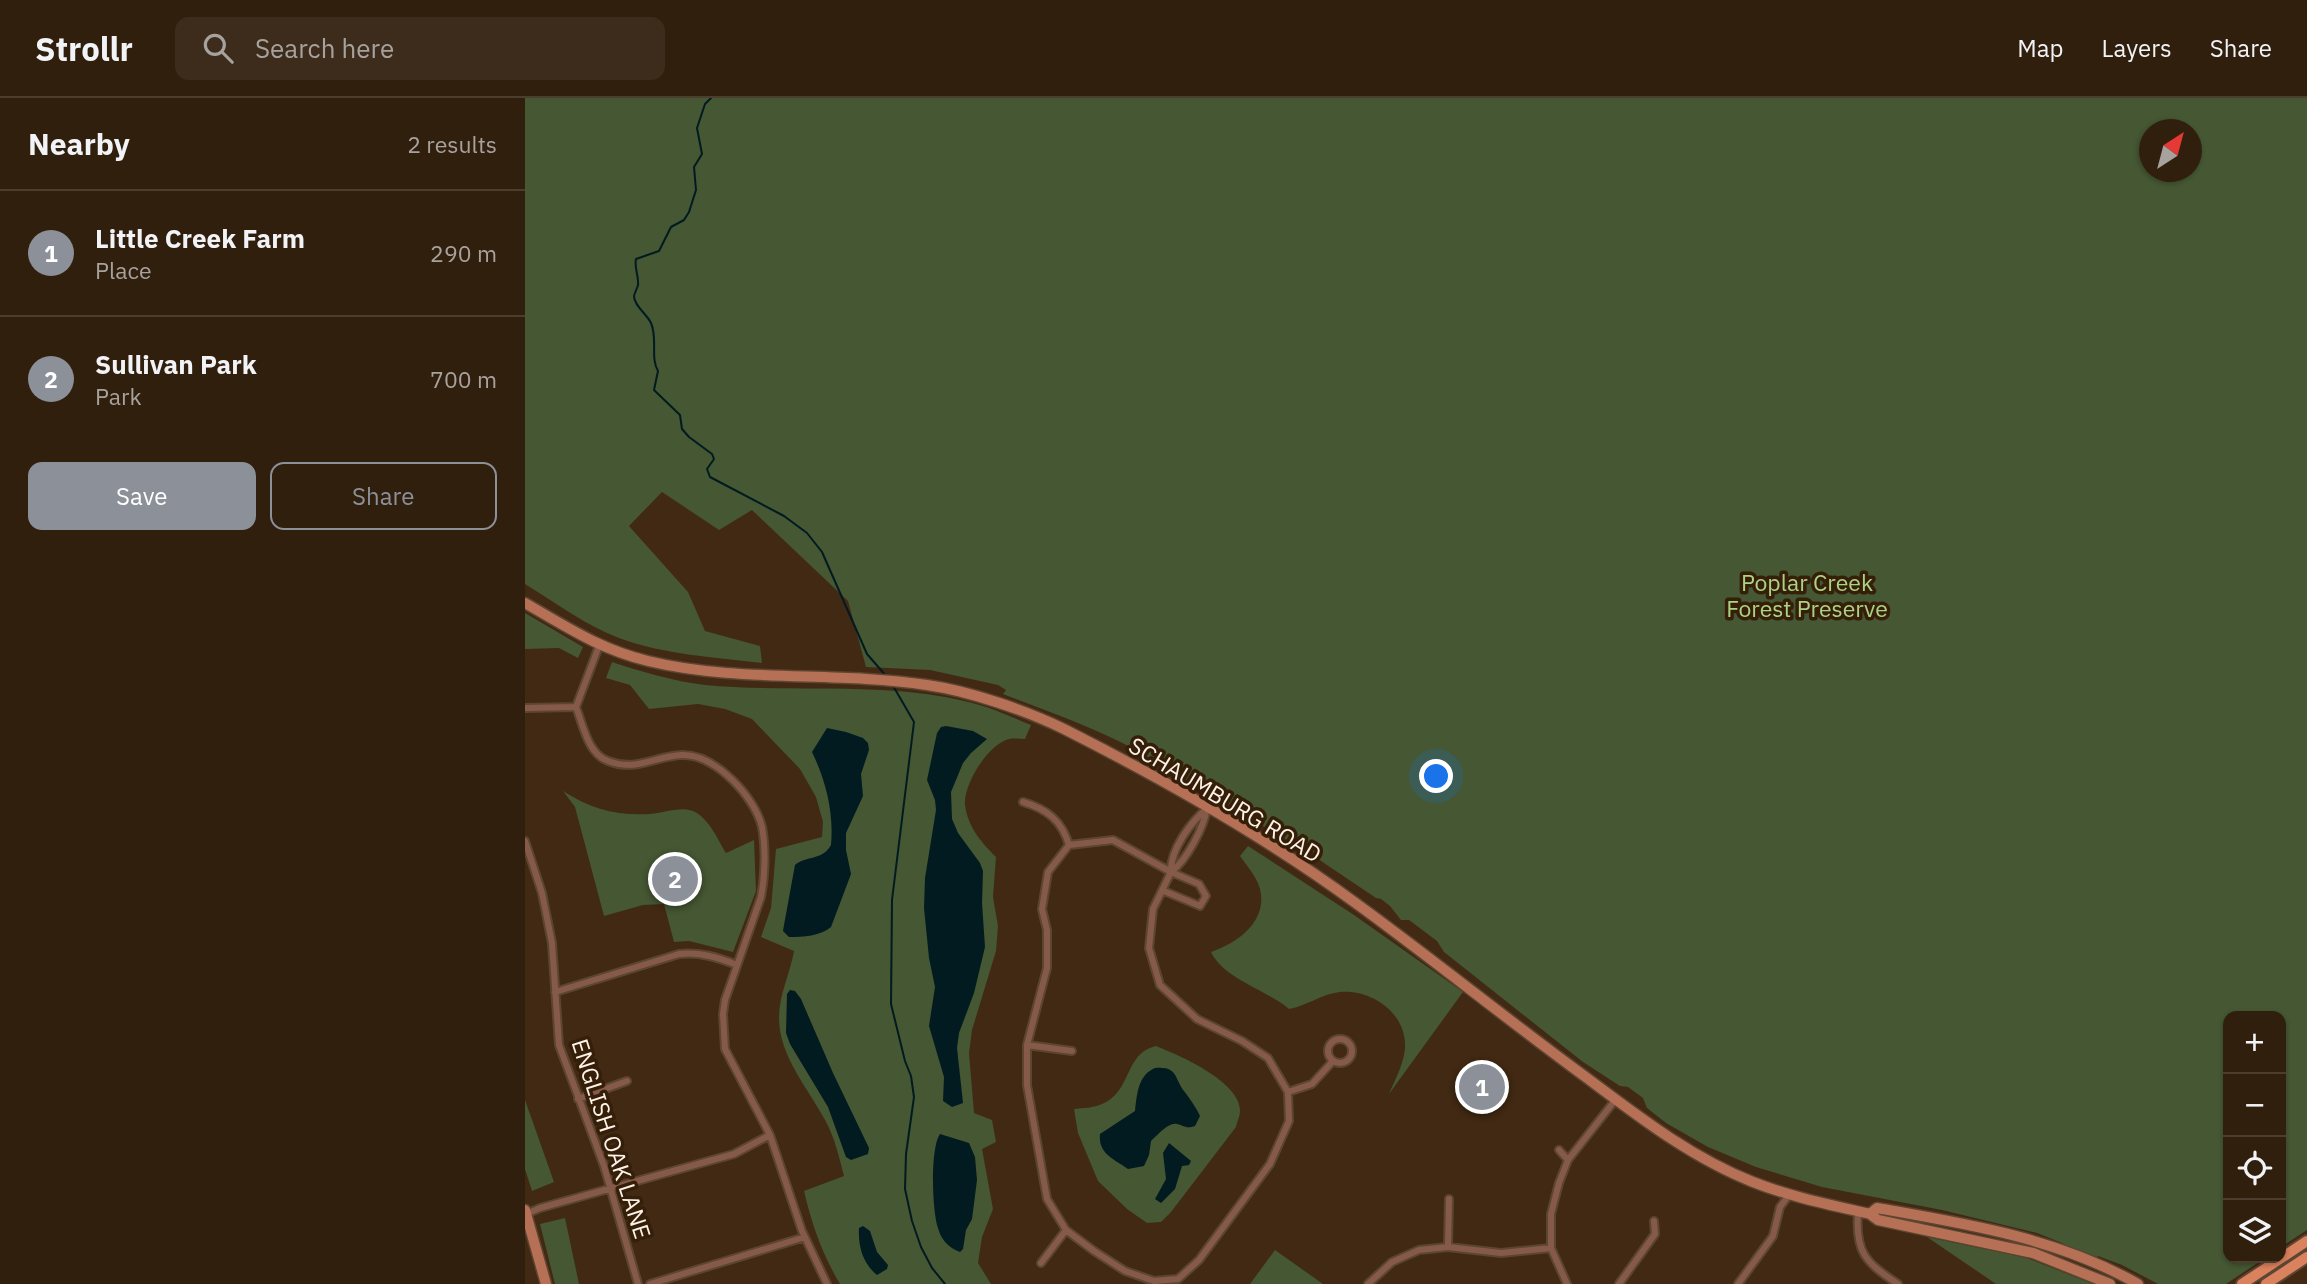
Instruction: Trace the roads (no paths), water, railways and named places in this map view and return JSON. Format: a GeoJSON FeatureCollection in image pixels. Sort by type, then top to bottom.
{"type":"FeatureCollection","features":[{"type":"Feature","properties":{"kind":"main road","name":"SCHAUMBURG ROAD"},"geometry":{"type":"LineString","coordinates":[[525,603],[600,646],[648,661],[695,670],[768,677],[928,685],[984,699],[1060,727],[1283,853],[1353,901],[1616,1099],[1696,1155],[1752,1182],[1789,1195],[1870,1214]]}},
{"type":"Feature","properties":{"kind":"main road"},"geometry":{"type":"LineString","coordinates":[[2110,1284],[2033,1253],[1878,1220],[1870,1214],[1877,1208],[2021,1236],[2091,1260],[2138,1284]]}},
{"type":"Feature","properties":{"kind":"main road"},"geometry":{"type":"LineString","coordinates":[[526,1212],[546,1284]]}},
{"type":"Feature","properties":{"kind":"main road"},"geometry":{"type":"LineString","coordinates":[[2242,1284],[2307,1241]]}},
{"type":"Feature","properties":{"kind":"main road"},"geometry":{"type":"LineString","coordinates":[[2266,1284],[2307,1257]]}},
{"type":"Feature","properties":{"kind":"street"},"geometry":{"type":"LineString","coordinates":[[600,646],[576,707],[591,747],[606,761],[633,766],[684,755],[706,759],[730,778],[754,808],[762,827],[763,886],[723,1014],[725,1049],[770,1135],[805,1237],[827,1284]]}},
{"type":"Feature","properties":{"kind":"street"},"geometry":{"type":"LineString","coordinates":[[525,708],[576,707]]}},
{"type":"Feature","properties":{"kind":"street"},"geometry":{"type":"LineString","coordinates":[[1023,802],[1040,807],[1053,816],[1066,833],[1069,845]]}},
{"type":"Feature","properties":{"kind":"street"},"geometry":{"type":"LineString","coordinates":[[1164,891],[1200,906],[1206,896],[1199,884],[1171,872],[1113,840],[1069,845],[1048,872],[1042,909],[1047,930],[1047,968],[1027,1045],[1027,1086],[1047,1199],[1066,1230],[1125,1271],[1154,1283],[1178,1279],[1199,1260],[1271,1164],[1289,1121],[1288,1092],[1268,1058],[1197,1019],[1160,985],[1149,948],[1153,909],[1171,872],[1180,866],[1205,822],[1207,808]]}},
{"type":"Feature","properties":{"kind":"street","name":"ENGLISH OAK LANE"},"geometry":{"type":"LineString","coordinates":[[525,841],[542,893],[552,943],[559,1045],[611,1189],[638,1284]]}},
{"type":"Feature","properties":{"kind":"street"},"geometry":{"type":"LineString","coordinates":[[555,992],[679,954],[705,955],[737,965]]}},
{"type":"Feature","properties":{"kind":"street"},"geometry":{"type":"LineString","coordinates":[[1027,1045],[1072,1051]]}},
{"type":"Feature","properties":{"kind":"street"},"geometry":{"type":"LineString","coordinates":[[1288,1092],[1312,1084],[1333,1061]]}},
{"type":"Feature","properties":{"kind":"street"},"geometry":{"type":"LineString","coordinates":[[578,1099],[627,1081]]}},
{"type":"Feature","properties":{"kind":"street"},"geometry":{"type":"LineString","coordinates":[[1567,1284],[1551,1248],[1551,1214],[1559,1183],[1568,1160],[1616,1099]]}},
{"type":"Feature","properties":{"kind":"street"},"geometry":{"type":"LineString","coordinates":[[526,1212],[734,1154],[770,1135]]}},
{"type":"Feature","properties":{"kind":"street"},"geometry":{"type":"LineString","coordinates":[[1559,1150],[1568,1160]]}},
{"type":"Feature","properties":{"kind":"street"},"geometry":{"type":"LineString","coordinates":[[1738,1284],[1773,1236],[1780,1207],[1789,1195]]}},
{"type":"Feature","properties":{"kind":"street"},"geometry":{"type":"LineString","coordinates":[[1448,1247],[1449,1199]]}},
{"type":"Feature","properties":{"kind":"street"},"geometry":{"type":"LineString","coordinates":[[1858,1212],[1857,1236],[1864,1256],[1876,1269],[1898,1284]]}},
{"type":"Feature","properties":{"kind":"street"},"geometry":{"type":"LineString","coordinates":[[1619,1284],[1655,1234],[1654,1221]]}},
{"type":"Feature","properties":{"kind":"street"},"geometry":{"type":"LineString","coordinates":[[1041,1263],[1066,1230]]}},
{"type":"Feature","properties":{"kind":"street"},"geometry":{"type":"LineString","coordinates":[[650,1284],[805,1237]]}},
{"type":"Feature","properties":{"kind":"street"},"geometry":{"type":"LineString","coordinates":[[1368,1284],[1383,1269],[1419,1250],[1448,1247],[1501,1253],[1551,1248]]}},
{"type":"Feature","properties":{"kind":"water"},"geometry":{"type":"Polygon","coordinates":[[[941,727],[973,731],[987,739],[963,763],[951,792],[952,819],[983,871],[985,947],[974,993],[959,1033],[957,1048],[963,1103],[952,1107],[943,1101],[944,1077],[929,1026],[935,987],[924,908],[925,878],[936,810],[927,780],[937,733],[941,727]]]}},
{"type":"Feature","properties":{"kind":"water"},"geometry":{"type":"Polygon","coordinates":[[[827,728],[863,738],[868,743],[869,750],[861,774],[863,796],[846,833],[851,874],[831,927],[817,934],[789,937],[783,931],[795,865],[819,856],[831,845],[828,797],[812,752],[827,728]]]}},
{"type":"Feature","properties":{"kind":"water"},"geometry":{"type":"Polygon","coordinates":[[[790,990],[795,991],[801,999],[869,1148],[868,1154],[851,1160],[846,1157],[828,1107],[790,1044],[786,1033],[787,994],[790,990]]]}},
{"type":"Feature","properties":{"kind":"water"},"geometry":{"type":"Polygon","coordinates":[[[1155,1068],[1172,1071],[1200,1116],[1195,1126],[1174,1124],[1166,1127],[1151,1141],[1144,1166],[1128,1169],[1104,1151],[1100,1134],[1135,1111],[1142,1080],[1155,1068]]]}},
{"type":"Feature","properties":{"kind":"water"},"geometry":{"type":"Polygon","coordinates":[[[940,1134],[969,1143],[975,1157],[977,1180],[972,1219],[960,1252],[943,1240],[936,1220],[933,1165],[940,1134]]]}},
{"type":"Feature","properties":{"kind":"water"},"geometry":{"type":"Polygon","coordinates":[[[1169,1143],[1191,1161],[1189,1165],[1182,1166],[1175,1189],[1161,1203],[1155,1199],[1166,1179],[1163,1153],[1169,1143]]]}},
{"type":"Feature","properties":{"kind":"water"},"geometry":{"type":"Polygon","coordinates":[[[863,1226],[870,1231],[877,1252],[888,1265],[887,1269],[877,1275],[862,1253],[859,1228],[863,1226]]]}},
{"type":"Feature","properties":{"kind":"waterway"},"geometry":{"type":"LineString","coordinates":[[711,98],[705,104],[697,128],[702,154],[694,167],[696,190],[689,212],[684,220],[671,227],[659,251],[636,259],[638,286],[634,296],[638,307],[651,323],[654,335],[658,371],[654,390],[680,415],[682,429],[689,437],[712,454],[714,459],[707,469],[710,477],[784,516],[807,533],[822,552],[867,654],[887,677]]}},
{"type":"Feature","properties":{"kind":"waterway"},"geometry":{"type":"LineString","coordinates":[[892,684],[914,722],[892,900],[891,1004],[911,1076],[914,1097],[906,1154],[905,1189],[921,1247],[932,1268],[945,1284]]}},
{"type":"Feature","properties":{"kind":"place","name":"Sullivan Park"},"geometry":{"type":"Point","coordinates":[675,879]}},
{"type":"Feature","properties":{"kind":"place","name":"Little Creek Farm"},"geometry":{"type":"Point","coordinates":[1482,1087]}},
{"type":"Feature","properties":{"kind":"park label","name":"Poplar Creek Forest Preserve"},"geometry":{"type":"Point","coordinates":[1807,596]}}]}
